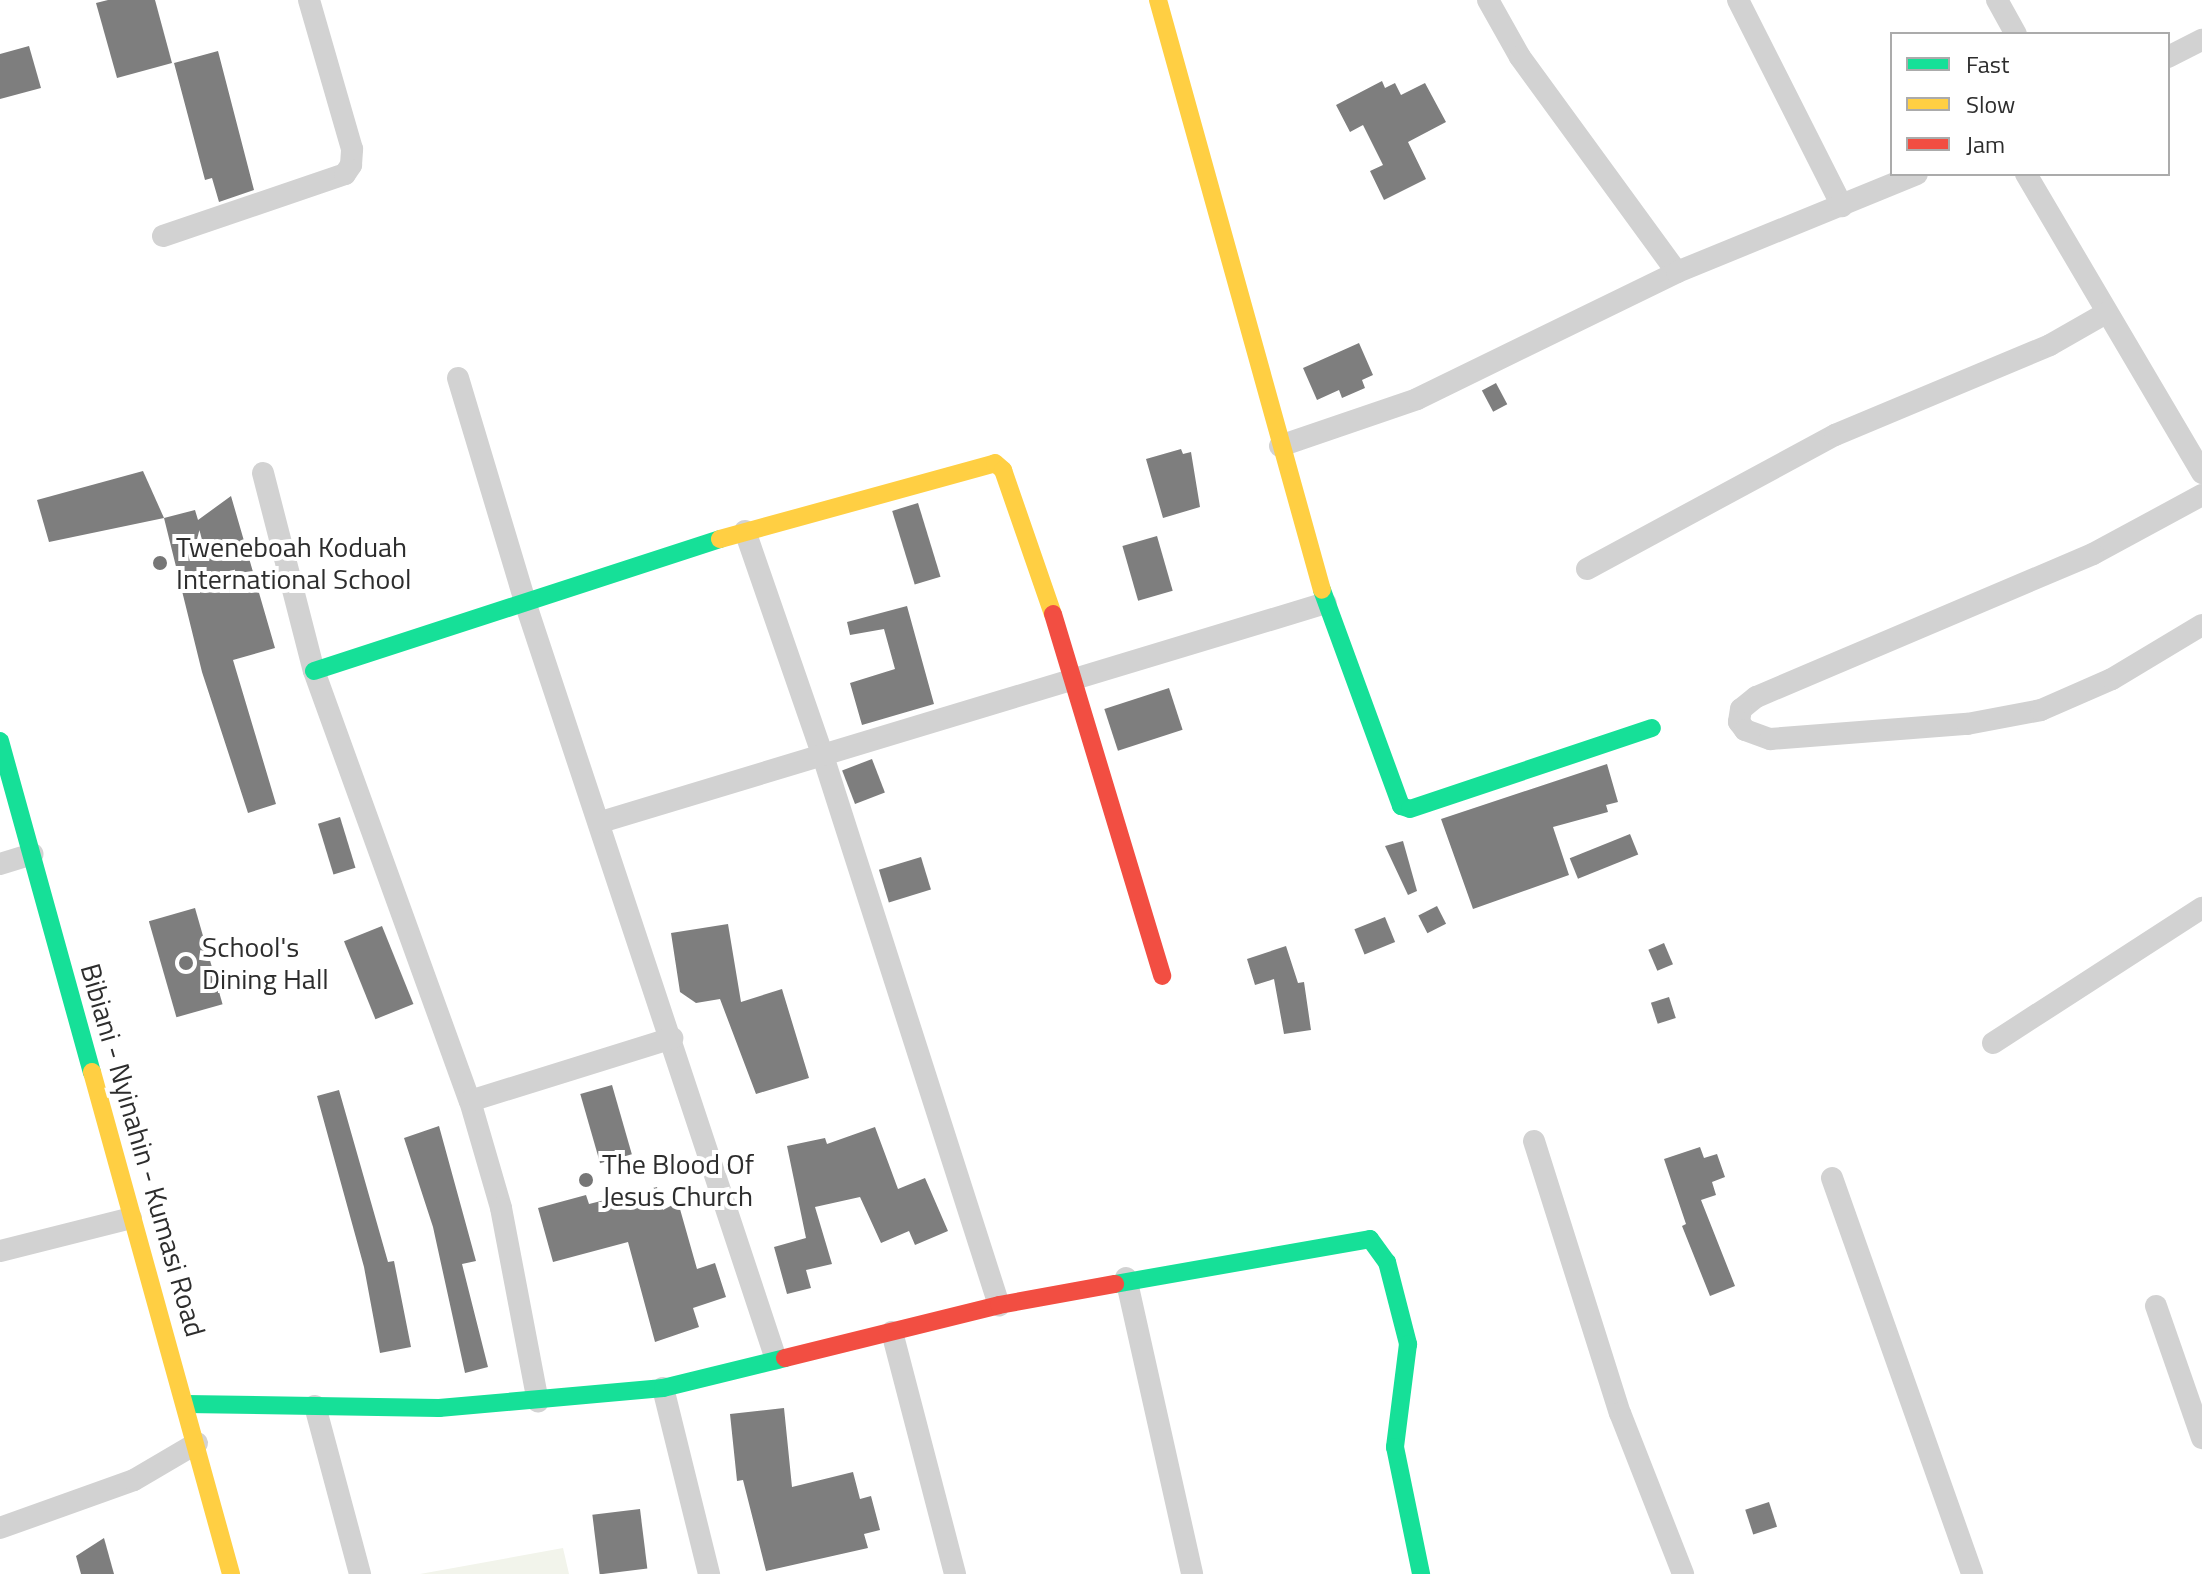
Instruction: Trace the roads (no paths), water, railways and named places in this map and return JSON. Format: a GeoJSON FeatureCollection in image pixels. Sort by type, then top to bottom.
{"type":"FeatureCollection","features":[{"type":"Feature","properties":{"kind":"street"},"geometry":{"type":"LineString","coordinates":[[163,236],[345,174],[351,165],[352,149],[309,0]]}},
{"type":"Feature","properties":{"kind":"street"},"geometry":{"type":"LineString","coordinates":[[1158,0],[1326,603],[1405,808],[1652,728]]}},
{"type":"Feature","properties":{"kind":"street"},"geometry":{"type":"LineString","coordinates":[[1488,0],[1520,57],[1677,272]]}},
{"type":"Feature","properties":{"kind":"street"},"geometry":{"type":"LineString","coordinates":[[1738,0],[1842,206]]}},
{"type":"Feature","properties":{"kind":"street"},"geometry":{"type":"LineString","coordinates":[[1997,0],[2015,32]]}},
{"type":"Feature","properties":{"kind":"street"},"geometry":{"type":"LineString","coordinates":[[2170,56],[2202,40]]}},
{"type":"Feature","properties":{"kind":"street"},"geometry":{"type":"LineString","coordinates":[[1280,446],[1417,399],[1677,272],[1912,176]]}},
{"type":"Feature","properties":{"kind":"street"},"geometry":{"type":"LineString","coordinates":[[2027,176],[2202,473]]}},
{"type":"Feature","properties":{"kind":"street"},"geometry":{"type":"LineString","coordinates":[[1587,569],[1835,435],[2037,351],[2106,313]]}},
{"type":"Feature","properties":{"kind":"street"},"geometry":{"type":"LineString","coordinates":[[458,378],[526,605],[601,822],[776,1359]]}},
{"type":"Feature","properties":{"kind":"street"},"geometry":{"type":"LineString","coordinates":[[314,671],[526,605],[745,531],[995,463],[1003,470],[1076,679],[1162,976]]}},
{"type":"Feature","properties":{"kind":"street"},"geometry":{"type":"LineString","coordinates":[[263,473],[314,671],[470,1101],[501,1208],[538,1402]]}},
{"type":"Feature","properties":{"kind":"street"},"geometry":{"type":"LineString","coordinates":[[2202,495],[2093,554],[1756,697],[1741,709],[1739,722],[1745,730],[1770,739],[1967,724],[2041,710],[2112,679],[2202,625]]}},
{"type":"Feature","properties":{"kind":"street"},"geometry":{"type":"LineString","coordinates":[[745,531],[823,756],[999,1305]]}},
{"type":"Feature","properties":{"kind":"street"},"geometry":{"type":"LineString","coordinates":[[601,822],[1326,603]]}},
{"type":"Feature","properties":{"kind":"street","name":"Bibiani - Nyinahin - Kumasi Road"},"geometry":{"type":"LineString","coordinates":[[0,741],[231,1574]]}},
{"type":"Feature","properties":{"kind":"street"},"geometry":{"type":"LineString","coordinates":[[0,864],[33,854]]}},
{"type":"Feature","properties":{"kind":"street"},"geometry":{"type":"LineString","coordinates":[[1993,1043],[2202,908]]}},
{"type":"Feature","properties":{"kind":"street"},"geometry":{"type":"LineString","coordinates":[[470,1101],[672,1038]]}},
{"type":"Feature","properties":{"kind":"street"},"geometry":{"type":"LineString","coordinates":[[1534,1141],[1620,1413],[1683,1574]]}},
{"type":"Feature","properties":{"kind":"street"},"geometry":{"type":"LineString","coordinates":[[1832,1178],[1972,1574]]}},
{"type":"Feature","properties":{"kind":"street"},"geometry":{"type":"LineString","coordinates":[[0,1251],[131,1218]]}},
{"type":"Feature","properties":{"kind":"street"},"geometry":{"type":"LineString","coordinates":[[186,1404],[315,1406],[538,1402],[663,1388],[999,1305],[1126,1278],[1370,1239],[1378,1248],[1399,1295],[1408,1344],[1395,1447],[1421,1574]]}},
{"type":"Feature","properties":{"kind":"street"},"geometry":{"type":"LineString","coordinates":[[1126,1278],[1192,1574]]}},
{"type":"Feature","properties":{"kind":"street"},"geometry":{"type":"LineString","coordinates":[[2156,1306],[2202,1438]]}},
{"type":"Feature","properties":{"kind":"street"},"geometry":{"type":"LineString","coordinates":[[892,1332],[955,1574]]}},
{"type":"Feature","properties":{"kind":"street"},"geometry":{"type":"LineString","coordinates":[[663,1388],[709,1574]]}},
{"type":"Feature","properties":{"kind":"street"},"geometry":{"type":"LineString","coordinates":[[315,1406],[360,1574]]}},
{"type":"Feature","properties":{"kind":"street"},"geometry":{"type":"LineString","coordinates":[[0,1528],[134,1480],[197,1443]]}},
{"type":"Feature","properties":{"kind":"place","name":"Tweneboah Koduah International School"},"geometry":{"type":"Point","coordinates":[160,563]}},
{"type":"Feature","properties":{"kind":"place","name":"School's Dining Hall"},"geometry":{"type":"Point","coordinates":[186,963]}},
{"type":"Feature","properties":{"kind":"place","name":"The Blood Of Jesus Church"},"geometry":{"type":"Point","coordinates":[586,1180]}}]}
